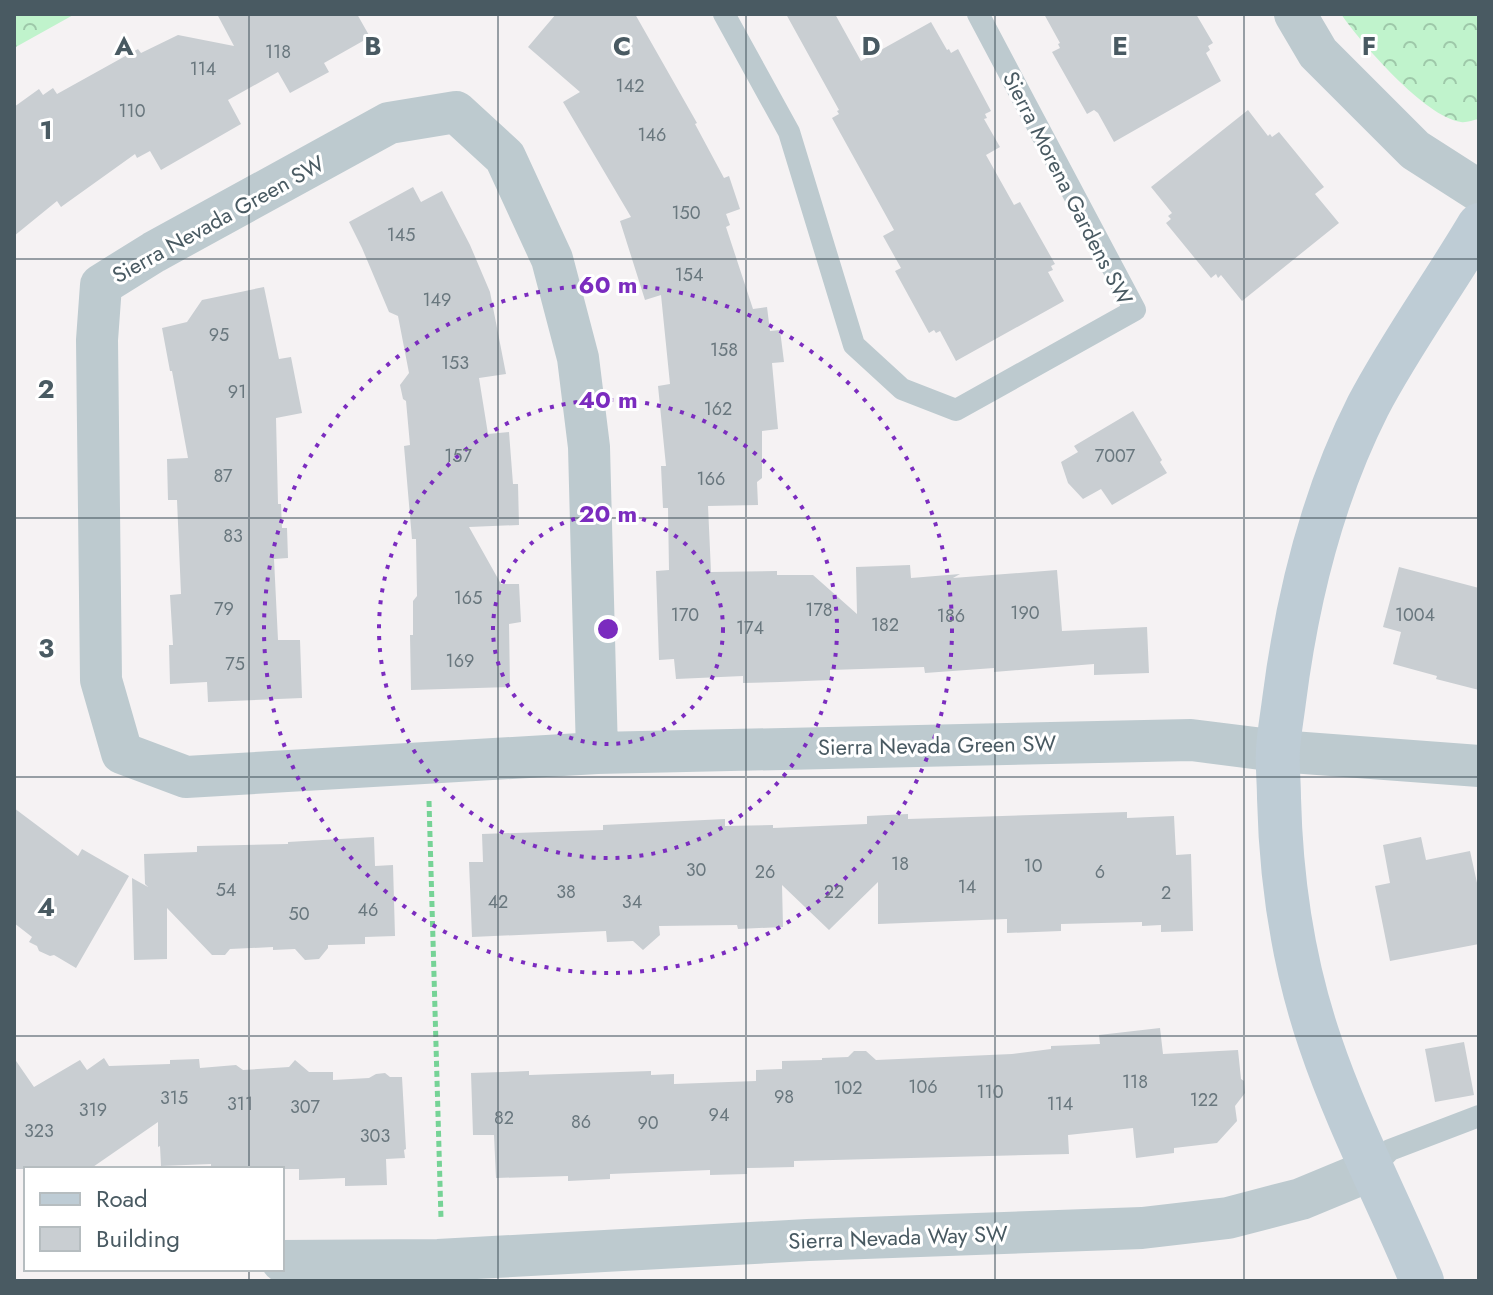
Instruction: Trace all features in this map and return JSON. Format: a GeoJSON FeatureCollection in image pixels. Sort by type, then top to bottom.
{"type":"FeatureCollection","features":[{"type":"Feature","properties":{"kind":"street"},"geometry":{"type":"LineString","coordinates":[[1295,14],[1318,53],[1415,150],[1479,191]]}},
{"type":"Feature","properties":{"kind":"street","name":"Sierra Nevada Green SW"},"geometry":{"type":"LineString","coordinates":[[597,753],[589,447],[578,358],[552,259],[505,157],[456,112],[389,123],[154,252],[101,285],[97,340],[101,680],[122,753],[186,777],[597,753],[1191,740],[1278,751],[1479,766]]}},
{"type":"Feature","properties":{"kind":"street"},"geometry":{"type":"LineString","coordinates":[[1422,1281],[1348,1118],[1319,1040],[1303,984],[1291,930],[1280,846],[1278,751],[1287,675],[1305,578],[1330,492],[1368,407],[1402,346],[1479,225]]}},
{"type":"Feature","properties":{"kind":"street","name":"Sierra Nevada Way SW"},"geometry":{"type":"LineString","coordinates":[[284,1261],[1142,1228],[1228,1218],[1301,1199],[1371,1170]]}},
{"type":"Feature","properties":{"kind":"lane","name":"Sierra Morena Gardens SW"},"geometry":{"type":"LineString","coordinates":[[724,14],[789,132],[854,345],[902,389],[956,410],[1135,310],[978,14]]}},
{"type":"Feature","properties":{"kind":"lane"},"geometry":{"type":"LineString","coordinates":[[1371,1170],[1390,1150],[1479,1116]]}},
{"type":"Feature","properties":{"kind":"path"},"geometry":{"type":"LineString","coordinates":[[428,764],[440,1255]]}},
{"type":"Feature","properties":{"kind":"green space"},"geometry":{"type":"Polygon","coordinates":[[[14,14],[75,14],[14,48],[14,14]]]}},
{"type":"Feature","properties":{"kind":"green space"},"geometry":{"type":"Polygon","coordinates":[[[1341,14],[1479,14],[1479,119],[1461,122],[1430,107],[1378,60],[1341,14]]]}},
{"type":"Feature","properties":{"kind":"building"},"geometry":{"type":"Polygon","coordinates":[[[217,14],[357,14],[370,37],[324,63],[329,72],[290,93],[278,72],[228,100],[241,124],[161,170],[150,151],[137,158],[135,154],[61,207],[57,201],[14,236],[14,107],[39,89],[43,95],[53,88],[57,94],[138,49],[141,53],[178,35],[234,46],[217,14]]]}},
{"type":"Feature","properties":{"kind":"building"},"geometry":{"type":"Polygon","coordinates":[[[556,14],[635,14],[697,123],[724,178],[729,176],[740,209],[726,214],[730,225],[726,227],[753,309],[767,307],[770,331],[780,330],[784,362],[772,363],[778,429],[762,431],[762,478],[757,482],[758,505],[708,506],[711,572],[777,571],[777,575],[813,575],[857,614],[856,567],[910,565],[911,578],[1057,570],[1062,631],[1147,627],[1149,673],[1094,675],[1094,664],[994,672],[994,668],[925,673],[924,667],[830,670],[830,680],[780,682],[743,683],[743,676],[676,679],[674,659],[659,660],[656,571],[669,570],[668,508],[663,508],[661,466],[666,466],[658,386],[670,384],[661,295],[645,300],[620,221],[631,217],[563,102],[580,92],[528,47],[556,14]]]}},
{"type":"Feature","properties":{"kind":"building"},"geometry":{"type":"Polygon","coordinates":[[[786,14],[835,14],[861,61],[931,22],[947,50],[951,53],[958,49],[991,111],[985,114],[987,118],[984,119],[1000,147],[986,155],[1014,205],[1020,202],[1055,264],[1051,266],[1053,270],[1048,272],[1064,301],[956,361],[940,331],[929,333],[895,271],[901,268],[883,236],[894,230],[832,118],[839,114],[839,110],[786,14]]]}},
{"type":"Feature","properties":{"kind":"building"},"geometry":{"type":"Polygon","coordinates":[[[1044,14],[1196,14],[1213,43],[1206,53],[1221,81],[1114,142],[1098,113],[1094,110],[1087,114],[1052,52],[1060,48],[1060,43],[1044,14]]]}},
{"type":"Feature","properties":{"kind":"building"},"geometry":{"type":"Polygon","coordinates":[[[1248,110],[1268,136],[1279,132],[1324,187],[1315,194],[1339,223],[1242,301],[1221,275],[1211,278],[1166,223],[1172,213],[1151,187],[1248,110]]]}},
{"type":"Feature","properties":{"kind":"building"},"geometry":{"type":"Polygon","coordinates":[[[413,187],[421,202],[442,191],[470,245],[490,292],[506,374],[479,378],[488,434],[509,432],[513,484],[518,484],[519,525],[469,527],[501,584],[519,584],[521,622],[509,624],[510,687],[411,690],[410,635],[413,635],[413,601],[417,596],[416,539],[412,539],[404,446],[410,445],[406,401],[400,385],[409,373],[398,316],[389,312],[349,222],[413,187]]]}},
{"type":"Feature","properties":{"kind":"building"},"geometry":{"type":"Polygon","coordinates":[[[264,287],[279,359],[291,357],[302,413],[276,418],[278,504],[281,504],[282,528],[287,528],[288,558],[274,559],[278,640],[300,640],[302,698],[208,702],[207,682],[170,684],[169,645],[173,645],[170,595],[181,594],[177,500],[168,500],[167,459],[188,458],[162,328],[187,322],[202,300],[264,287]]]}},
{"type":"Feature","properties":{"kind":"building"},"geometry":{"type":"Polygon","coordinates":[[[1133,411],[1167,473],[1112,505],[1101,489],[1083,499],[1068,483],[1061,462],[1078,452],[1074,446],[1133,411]]]}},
{"type":"Feature","properties":{"kind":"building"},"geometry":{"type":"Polygon","coordinates":[[[1399,567],[1479,588],[1479,690],[1393,664],[1401,632],[1383,627],[1399,567]]]}},
{"type":"Feature","properties":{"kind":"building"},"geometry":{"type":"Polygon","coordinates":[[[14,808],[78,856],[82,849],[129,876],[76,968],[54,955],[39,951],[29,942],[32,937],[14,923],[14,808]]]}},
{"type":"Feature","properties":{"kind":"building"},"geometry":{"type":"Polygon","coordinates":[[[1127,812],[1127,818],[1174,816],[1176,855],[1191,854],[1193,931],[1161,932],[1161,925],[1142,926],[1142,922],[1061,924],[1061,931],[1007,933],[1007,919],[878,924],[878,882],[829,930],[782,885],[783,927],[659,926],[660,935],[643,950],[633,941],[607,942],[606,931],[472,937],[469,862],[483,862],[482,834],[603,830],[603,825],[725,819],[725,826],[773,825],[773,828],[867,824],[867,816],[908,814],[908,819],[1127,812]]]}},
{"type":"Feature","properties":{"kind":"building"},"geometry":{"type":"Polygon","coordinates":[[[374,837],[375,866],[393,865],[395,936],[365,937],[365,944],[328,945],[319,959],[305,960],[295,949],[273,950],[273,947],[230,949],[225,955],[212,955],[167,908],[167,959],[134,960],[132,878],[148,887],[145,884],[144,854],[197,852],[197,846],[288,844],[374,837]]]}},
{"type":"Feature","properties":{"kind":"building"},"geometry":{"type":"Polygon","coordinates":[[[1421,837],[1426,860],[1470,851],[1479,892],[1479,944],[1390,961],[1375,886],[1390,883],[1383,845],[1421,837]]]}},
{"type":"Feature","properties":{"kind":"building"},"geometry":{"type":"Polygon","coordinates":[[[1160,1028],[1163,1054],[1238,1050],[1245,1093],[1235,1106],[1237,1121],[1217,1143],[1174,1148],[1174,1153],[1136,1158],[1133,1128],[1068,1135],[1069,1154],[794,1161],[794,1167],[747,1168],[747,1174],[710,1175],[710,1170],[610,1174],[610,1179],[568,1181],[568,1176],[496,1178],[494,1135],[473,1135],[471,1073],[529,1071],[529,1075],[651,1071],[651,1075],[674,1074],[674,1084],[756,1081],[756,1070],[782,1069],[782,1061],[848,1057],[854,1051],[866,1051],[876,1060],[1012,1054],[1051,1049],[1051,1046],[1100,1044],[1099,1035],[1160,1028]]]}},
{"type":"Feature","properties":{"kind":"building"},"geometry":{"type":"Polygon","coordinates":[[[1464,1042],[1474,1095],[1435,1102],[1425,1049],[1464,1042]]]}},
{"type":"Feature","properties":{"kind":"building"},"geometry":{"type":"Polygon","coordinates":[[[14,1058],[34,1087],[80,1060],[87,1070],[104,1058],[109,1066],[170,1064],[170,1060],[199,1059],[200,1068],[236,1065],[243,1070],[289,1067],[295,1060],[309,1072],[333,1072],[333,1080],[369,1078],[385,1073],[390,1077],[402,1077],[405,1158],[386,1159],[387,1185],[345,1186],[345,1178],[299,1180],[299,1169],[284,1167],[211,1167],[211,1164],[161,1166],[158,1122],[93,1167],[14,1169],[14,1058]]]}}]}
